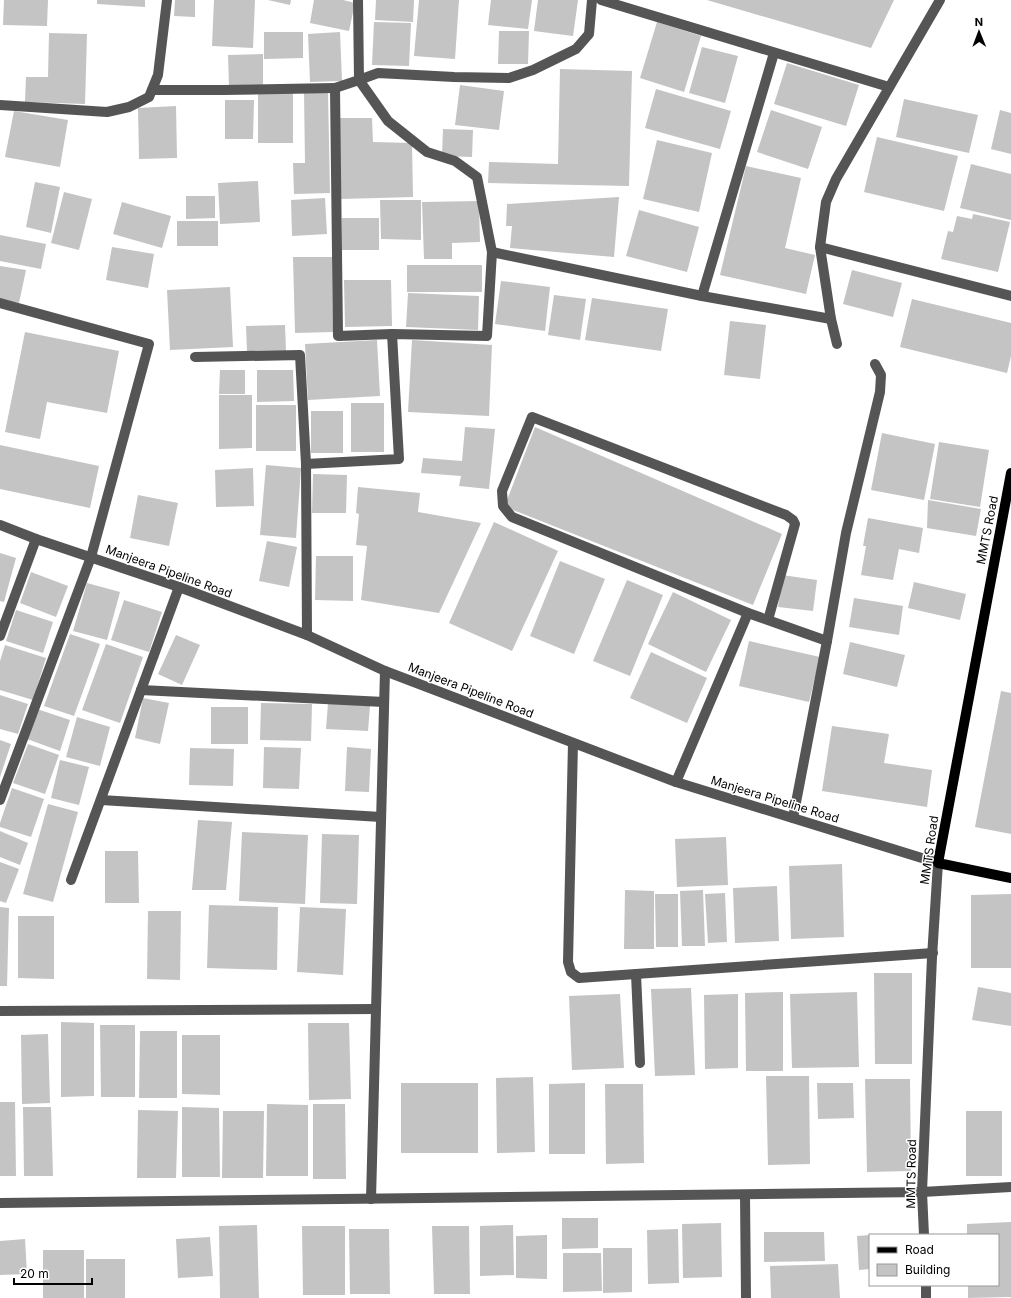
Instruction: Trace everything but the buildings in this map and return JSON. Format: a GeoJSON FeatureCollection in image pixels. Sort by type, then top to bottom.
{"type":"FeatureCollection","features":[{"type":"Feature","properties":{"kind":"main road","name":"MMTS Road"},"geometry":{"type":"LineString","coordinates":[[938,863],[1011,474]]}},
{"type":"Feature","properties":{"kind":"main road"},"geometry":{"type":"LineString","coordinates":[[938,863],[1011,878]]}},
{"type":"Feature","properties":{"kind":"street"},"geometry":{"type":"LineString","coordinates":[[0,106],[107,112],[129,107],[149,96],[158,75],[168,0]]}},
{"type":"Feature","properties":{"kind":"street"},"geometry":{"type":"LineString","coordinates":[[335,88],[338,336],[392,334],[487,336],[492,252],[477,177],[456,161],[427,152],[388,121],[359,80],[358,0]]}},
{"type":"Feature","properties":{"kind":"street"},"geometry":{"type":"LineString","coordinates":[[152,90],[335,88],[378,73],[509,78],[533,70],[576,49],[589,34],[592,0]]}},
{"type":"Feature","properties":{"kind":"street"},"geometry":{"type":"LineString","coordinates":[[601,0],[888,87]]}},
{"type":"Feature","properties":{"kind":"street"},"geometry":{"type":"LineString","coordinates":[[837,344],[831,319],[820,246],[826,202],[836,179],[888,87],[940,0]]}},
{"type":"Feature","properties":{"kind":"street"},"geometry":{"type":"LineString","coordinates":[[702,296],[774,53]]}},
{"type":"Feature","properties":{"kind":"street"},"geometry":{"type":"LineString","coordinates":[[820,246],[1011,296]]}},
{"type":"Feature","properties":{"kind":"street"},"geometry":{"type":"LineString","coordinates":[[492,252],[702,296],[831,319]]}},
{"type":"Feature","properties":{"kind":"street"},"geometry":{"type":"LineString","coordinates":[[0,303],[149,344],[91,557],[0,800]]}},
{"type":"Feature","properties":{"kind":"street"},"geometry":{"type":"LineString","coordinates":[[306,464],[399,459],[392,334]]}},
{"type":"Feature","properties":{"kind":"street"},"geometry":{"type":"LineString","coordinates":[[195,357],[300,355],[306,464],[307,635]]}},
{"type":"Feature","properties":{"kind":"street"},"geometry":{"type":"LineString","coordinates":[[793,818],[828,641],[846,534],[880,392],[882,375],[875,364]]}},
{"type":"Feature","properties":{"kind":"street"},"geometry":{"type":"LineString","coordinates":[[768,620],[796,524],[793,520],[786,515],[532,417],[502,491],[503,506],[512,517],[748,613],[768,620],[828,641]]}},
{"type":"Feature","properties":{"kind":"street","name":"Manjeera Pipeline Road"},"geometry":{"type":"LineString","coordinates":[[0,525],[36,539],[179,587],[307,635],[385,671],[676,782],[938,863]]}},
{"type":"Feature","properties":{"kind":"street"},"geometry":{"type":"LineString","coordinates":[[0,636],[36,539]]}},
{"type":"Feature","properties":{"kind":"street"},"geometry":{"type":"LineString","coordinates":[[71,880],[179,587]]}},
{"type":"Feature","properties":{"kind":"street"},"geometry":{"type":"LineString","coordinates":[[676,782],[748,613]]}},
{"type":"Feature","properties":{"kind":"street"},"geometry":{"type":"LineString","coordinates":[[371,1200],[385,671]]}},
{"type":"Feature","properties":{"kind":"street"},"geometry":{"type":"LineString","coordinates":[[141,690],[384,702]]}},
{"type":"Feature","properties":{"kind":"street"},"geometry":{"type":"LineString","coordinates":[[573,743],[568,962],[571,972],[579,978],[933,953]]}},
{"type":"Feature","properties":{"kind":"street"},"geometry":{"type":"LineString","coordinates":[[100,800],[381,817]]}},
{"type":"Feature","properties":{"kind":"street","name":"MMTS Road"},"geometry":{"type":"LineString","coordinates":[[924,1234],[922,1192],[938,863]]}},
{"type":"Feature","properties":{"kind":"street"},"geometry":{"type":"LineString","coordinates":[[636,974],[640,1063]]}},
{"type":"Feature","properties":{"kind":"street"},"geometry":{"type":"LineString","coordinates":[[0,1012],[376,1010]]}},
{"type":"Feature","properties":{"kind":"street"},"geometry":{"type":"LineString","coordinates":[[0,1203],[745,1195],[922,1192],[1011,1187]]}},
{"type":"Feature","properties":{"kind":"street"},"geometry":{"type":"LineString","coordinates":[[745,1195],[746,1298]]}},
{"type":"Feature","properties":{"kind":"street"},"geometry":{"type":"LineString","coordinates":[[926,1286],[926,1298]]}}]}
